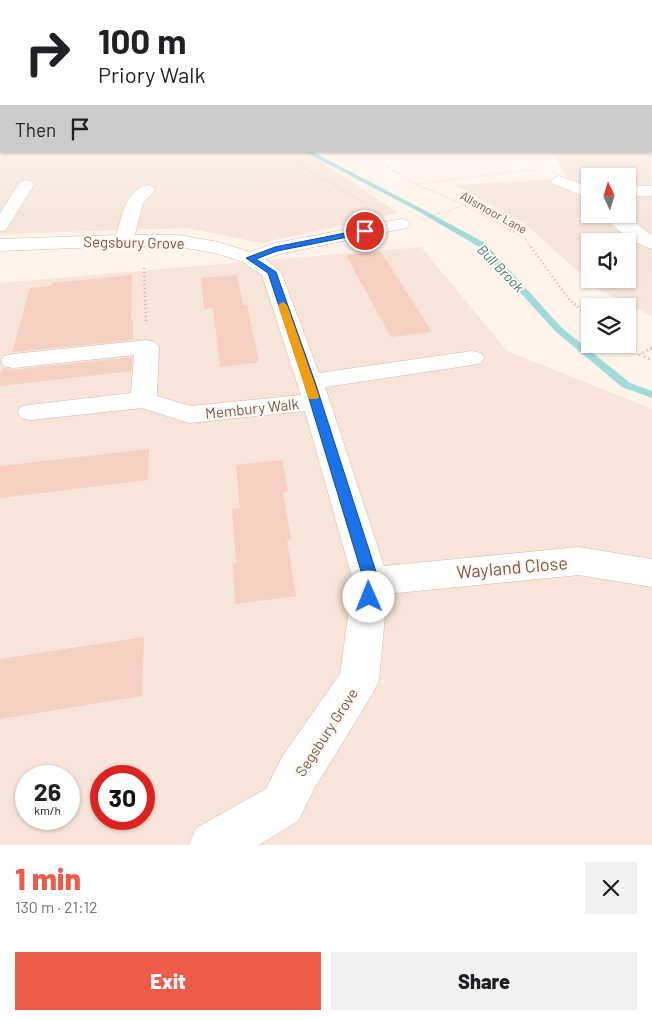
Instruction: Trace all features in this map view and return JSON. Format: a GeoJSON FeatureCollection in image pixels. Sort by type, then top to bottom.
{"type":"FeatureCollection","features":[{"type":"Feature","properties":{"kind":"street"},"geometry":{"type":"LineString","coordinates":[[560,181],[581,189]]}},
{"type":"Feature","properties":{"kind":"street"},"geometry":{"type":"LineString","coordinates":[[0,226],[26,185]]}},
{"type":"Feature","properties":{"kind":"street"},"geometry":{"type":"LineString","coordinates":[[124,240],[135,202],[147,190]]}},
{"type":"Feature","properties":{"kind":"street"},"geometry":{"type":"LineString","coordinates":[[636,191],[651,191]]}},
{"type":"Feature","properties":{"kind":"street"},"geometry":{"type":"LineString","coordinates":[[622,223],[652,243]]}},
{"type":"Feature","properties":{"kind":"street"},"geometry":{"type":"LineString","coordinates":[[250,258],[275,249],[401,224]]}},
{"type":"Feature","properties":{"kind":"street","name":"Segsbury Grove"},"geometry":{"type":"LineString","coordinates":[[0,245],[124,240],[179,241],[218,248],[250,258],[271,272],[312,392],[371,581],[359,680],[298,773],[282,805],[213,845]]}},
{"type":"Feature","properties":{"kind":"street"},"geometry":{"type":"LineString","coordinates":[[13,361],[147,346],[144,400],[31,412]]}},
{"type":"Feature","properties":{"kind":"street","name":"Membury Walk"},"geometry":{"type":"LineString","coordinates":[[144,400],[189,415],[312,392],[472,358]]}},
{"type":"Feature","properties":{"kind":"street","name":"Wayland Close"},"geometry":{"type":"LineString","coordinates":[[371,581],[579,561],[652,573]]}},
{"type":"Feature","properties":{"kind":"path"},"geometry":{"type":"LineString","coordinates":[[279,152],[401,224]]}},
{"type":"Feature","properties":{"kind":"path","name":"Allsmoor Lane"},"geometry":{"type":"LineString","coordinates":[[365,152],[416,184],[466,205],[525,238],[568,298],[581,310]]}},
{"type":"Feature","properties":{"kind":"path"},"geometry":{"type":"LineString","coordinates":[[416,184],[528,170],[560,181]]}},
{"type":"Feature","properties":{"kind":"path"},"geometry":{"type":"LineString","coordinates":[[425,218],[466,205]]}},
{"type":"Feature","properties":{"kind":"path"},"geometry":{"type":"LineString","coordinates":[[144,264],[147,346]]}},
{"type":"Feature","properties":{"kind":"path"},"geometry":{"type":"LineString","coordinates":[[638,355],[652,348]]}},
{"type":"Feature","properties":{"kind":"path"},"geometry":{"type":"LineString","coordinates":[[635,353],[652,360]]}},
{"type":"Feature","properties":{"kind":"shaded area"},"geometry":{"type":"Polygon","coordinates":[[[0,152],[307,152],[398,213],[261,243],[187,228],[0,234],[0,152]]]}},
{"type":"Feature","properties":{"kind":"shaded area"},"geometry":{"type":"Polygon","coordinates":[[[552,152],[651,152],[652,316],[636,308],[636,298],[616,298],[597,288],[636,288],[636,233],[581,233],[581,274],[524,223],[454,185],[568,178],[552,152]]]}},
{"type":"Feature","properties":{"kind":"shaded area"},"geometry":{"type":"Polygon","coordinates":[[[421,247],[507,351],[652,409],[652,845],[0,845],[0,283],[421,247]]]}},
{"type":"Feature","properties":{"kind":"building"},"geometry":{"type":"Polygon","coordinates":[[[381,252],[432,332],[391,337],[346,255],[381,252]]]}},
{"type":"Feature","properties":{"kind":"building"},"geometry":{"type":"Polygon","coordinates":[[[132,275],[131,320],[133,320],[133,340],[12,352],[30,288],[51,286],[52,283],[132,275]]]}},
{"type":"Feature","properties":{"kind":"building"},"geometry":{"type":"Polygon","coordinates":[[[237,275],[243,305],[247,305],[259,362],[220,367],[213,308],[204,309],[201,278],[237,275]]]}},
{"type":"Feature","properties":{"kind":"building"},"geometry":{"type":"Polygon","coordinates":[[[132,357],[131,371],[0,386],[0,374],[3,368],[13,370],[132,357]]]}},
{"type":"Feature","properties":{"kind":"building"},"geometry":{"type":"Polygon","coordinates":[[[149,449],[148,480],[0,498],[0,466],[149,449]]]}},
{"type":"Feature","properties":{"kind":"building"},"geometry":{"type":"Polygon","coordinates":[[[282,460],[288,491],[283,492],[291,539],[287,540],[296,596],[235,604],[233,563],[236,563],[232,509],[240,508],[236,465],[282,460]]]}},
{"type":"Feature","properties":{"kind":"building"},"geometry":{"type":"Polygon","coordinates":[[[144,637],[142,696],[0,719],[0,659],[144,637]]]}},
{"type":"Feature","properties":{"kind":"waterway","name":"Bull Brook"},"geometry":{"type":"LineString","coordinates":[[308,152],[420,210],[482,245],[558,329],[626,385],[652,395]]}},
{"type":"Feature","properties":{"kind":"slow traffic"},"geometry":{"type":"LineString","coordinates":[[283,305],[310,382],[313,397]]}},
{"type":"Feature","properties":{"kind":"route"},"geometry":{"type":"LineString","coordinates":[[365,231],[275,249],[250,258],[271,272],[310,382],[314,402],[371,581],[369,597]]}}]}
